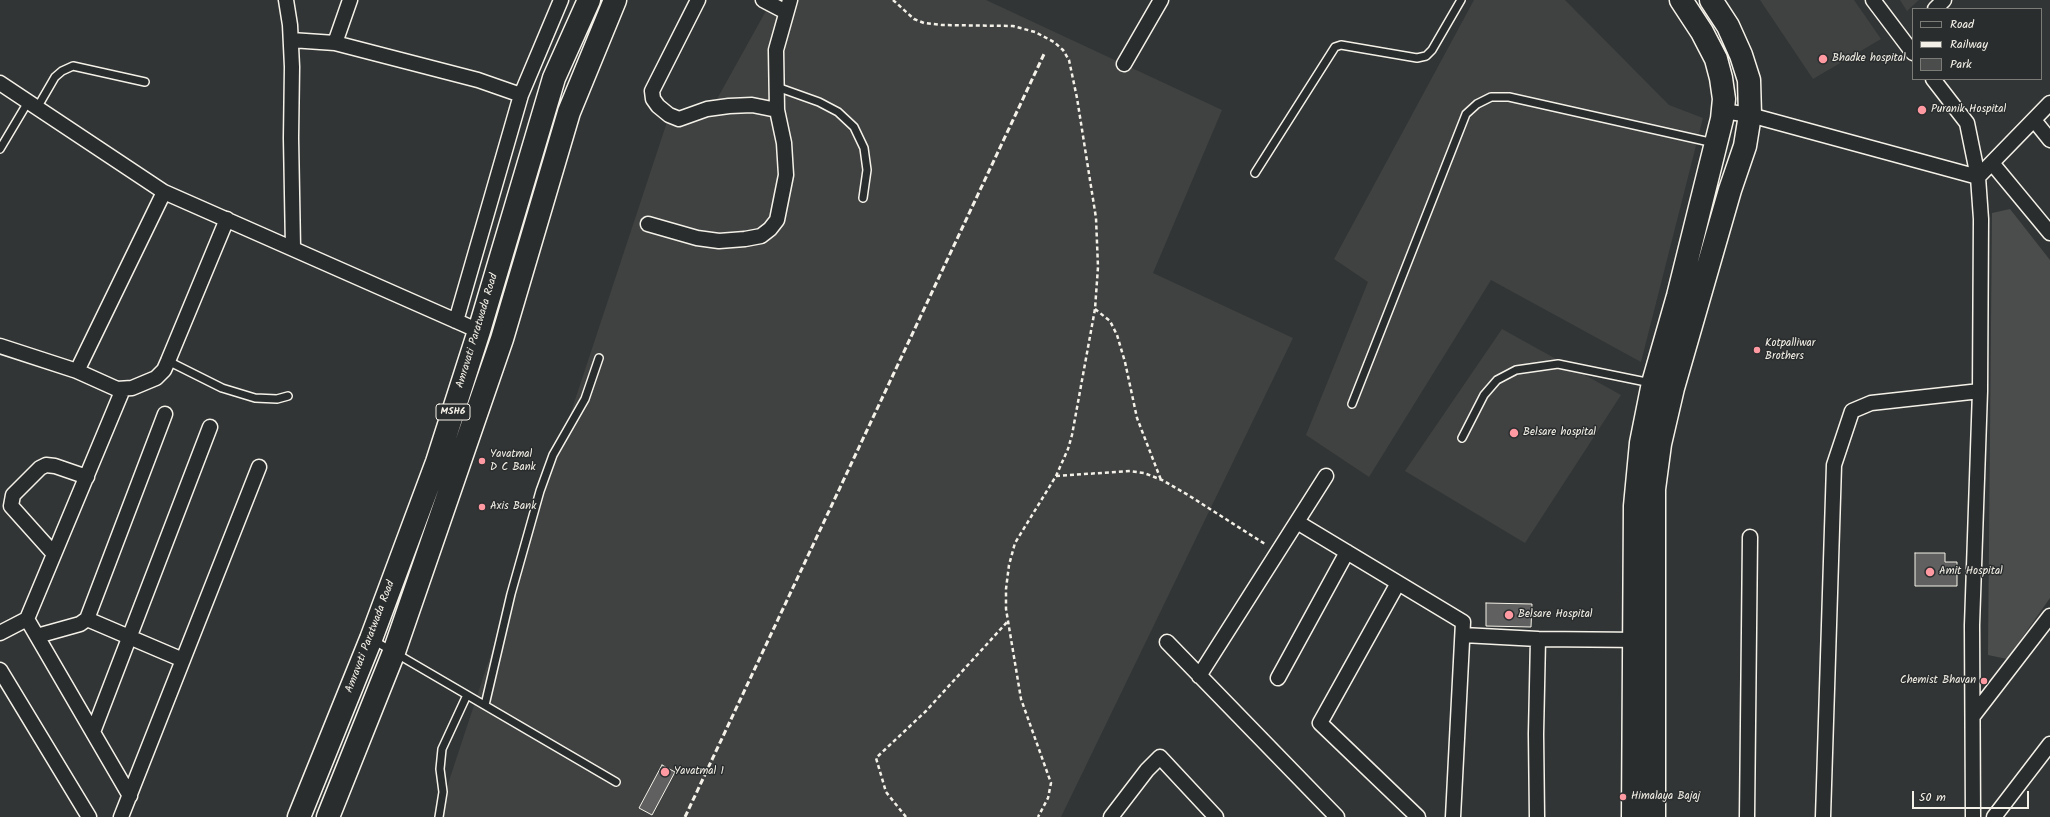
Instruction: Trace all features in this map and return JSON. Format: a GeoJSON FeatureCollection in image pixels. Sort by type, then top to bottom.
{"type":"FeatureCollection","features":[{"type":"Feature","properties":{"kind":"main road","name":"Amravati Paratwada Road"},"geometry":{"type":"LineString","coordinates":[[299,817],[371,639],[437,462],[479,331],[554,78],[589,0]]}},
{"type":"Feature","properties":{"kind":"main road","name":"MSH6"},"geometry":{"type":"LineString","coordinates":[[328,817],[394,652],[502,339],[569,112],[615,0]]}},
{"type":"Feature","properties":{"kind":"main road"},"geometry":{"type":"LineString","coordinates":[[1663,386],[1678,296],[1716,143],[1724,99],[1722,78],[1716,59],[1702,32],[1681,0]]}},
{"type":"Feature","properties":{"kind":"main road"},"geometry":{"type":"LineString","coordinates":[[1654,817],[1645,640],[1635,506],[1641,443],[1663,386],[1745,146],[1750,115],[1749,80],[1741,55],[1728,26],[1711,0]]}},
{"type":"Feature","properties":{"kind":"main road"},"geometry":{"type":"LineString","coordinates":[[1633,817],[1645,640]]}},
{"type":"Feature","properties":{"kind":"street"},"geometry":{"type":"LineString","coordinates":[[286,0],[290,40],[294,248]]}},
{"type":"Feature","properties":{"kind":"street"},"geometry":{"type":"LineString","coordinates":[[335,43],[350,0]]}},
{"type":"Feature","properties":{"kind":"street"},"geometry":{"type":"LineString","coordinates":[[456,321],[521,95],[561,0]]}},
{"type":"Feature","properties":{"kind":"street"},"geometry":{"type":"LineString","coordinates":[[698,0],[652,91],[653,99],[658,106],[669,115],[679,119],[707,109],[729,106],[752,106],[777,110]]}},
{"type":"Feature","properties":{"kind":"street"},"geometry":{"type":"LineString","coordinates":[[648,224],[697,238],[719,241],[761,236],[770,230],[777,220],[786,175],[784,143],[777,110],[776,50],[788,6],[763,0]]}},
{"type":"Feature","properties":{"kind":"street"},"geometry":{"type":"LineString","coordinates":[[1124,64],[1161,0]]}},
{"type":"Feature","properties":{"kind":"street"},"geometry":{"type":"LineString","coordinates":[[1873,0],[1908,35],[1912,49]]}},
{"type":"Feature","properties":{"kind":"street"},"geometry":{"type":"LineString","coordinates":[[1935,8],[1944,0]]}},
{"type":"Feature","properties":{"kind":"street"},"geometry":{"type":"LineString","coordinates":[[290,40],[335,43],[478,80],[521,95]]}},
{"type":"Feature","properties":{"kind":"street"},"geometry":{"type":"LineString","coordinates":[[1934,80],[1967,123],[1978,177],[1981,219],[1980,391],[1972,625],[1973,817]]}},
{"type":"Feature","properties":{"kind":"street"},"geometry":{"type":"LineString","coordinates":[[0,83],[164,192],[294,248],[479,331]]}},
{"type":"Feature","properties":{"kind":"street"},"geometry":{"type":"LineString","coordinates":[[1978,177],[2050,103]]}},
{"type":"Feature","properties":{"kind":"street"},"geometry":{"type":"LineString","coordinates":[[1723,111],[1750,115],[1978,177]]}},
{"type":"Feature","properties":{"kind":"street"},"geometry":{"type":"LineString","coordinates":[[2034,120],[2050,140]]}},
{"type":"Feature","properties":{"kind":"street"},"geometry":{"type":"LineString","coordinates":[[1992,163],[2050,233]]}},
{"type":"Feature","properties":{"kind":"street"},"geometry":{"type":"LineString","coordinates":[[77,371],[164,192]]}},
{"type":"Feature","properties":{"kind":"street"},"geometry":{"type":"LineString","coordinates":[[0,346],[77,371],[117,389],[132,388],[156,378],[164,370],[227,220]]}},
{"type":"Feature","properties":{"kind":"street"},"geometry":{"type":"LineString","coordinates":[[0,634],[27,619],[123,389]]}},
{"type":"Feature","properties":{"kind":"street"},"geometry":{"type":"LineString","coordinates":[[1823,817],[1834,465],[1852,411],[1871,403],[1980,391]]}},
{"type":"Feature","properties":{"kind":"street"},"geometry":{"type":"LineString","coordinates":[[37,636],[80,624],[87,619],[165,414]]}},
{"type":"Feature","properties":{"kind":"street"},"geometry":{"type":"LineString","coordinates":[[93,732],[210,427]]}},
{"type":"Feature","properties":{"kind":"street"},"geometry":{"type":"LineString","coordinates":[[54,554],[11,506],[13,495],[40,468],[46,465],[55,466],[87,477]]}},
{"type":"Feature","properties":{"kind":"street"},"geometry":{"type":"LineString","coordinates":[[120,817],[130,796],[259,467]]}},
{"type":"Feature","properties":{"kind":"street"},"geometry":{"type":"LineString","coordinates":[[1199,676],[1326,476]]}},
{"type":"Feature","properties":{"kind":"street"},"geometry":{"type":"LineString","coordinates":[[1297,522],[1463,622],[1453,817]]}},
{"type":"Feature","properties":{"kind":"street"},"geometry":{"type":"LineString","coordinates":[[1746,817],[1750,537]]}},
{"type":"Feature","properties":{"kind":"street"},"geometry":{"type":"LineString","coordinates":[[1278,678],[1346,552]]}},
{"type":"Feature","properties":{"kind":"street"},"geometry":{"type":"LineString","coordinates":[[1398,583],[1320,723],[1418,817]]}},
{"type":"Feature","properties":{"kind":"street"},"geometry":{"type":"LineString","coordinates":[[1973,716],[2050,616]]}},
{"type":"Feature","properties":{"kind":"street"},"geometry":{"type":"LineString","coordinates":[[27,619],[130,796]]}},
{"type":"Feature","properties":{"kind":"street"},"geometry":{"type":"LineString","coordinates":[[87,619],[183,660]]}},
{"type":"Feature","properties":{"kind":"street"},"geometry":{"type":"LineString","coordinates":[[1463,635],[1538,639],[1645,640]]}},
{"type":"Feature","properties":{"kind":"street"},"geometry":{"type":"LineString","coordinates":[[1536,817],[1538,639]]}},
{"type":"Feature","properties":{"kind":"street"},"geometry":{"type":"LineString","coordinates":[[1167,642],[1337,817]]}},
{"type":"Feature","properties":{"kind":"street"},"geometry":{"type":"LineString","coordinates":[[0,670],[89,817]]}},
{"type":"Feature","properties":{"kind":"street"},"geometry":{"type":"LineString","coordinates":[[1994,817],[2050,744]]}},
{"type":"Feature","properties":{"kind":"street"},"geometry":{"type":"LineString","coordinates":[[1111,817],[1147,770],[1160,758],[1216,817]]}},
{"type":"Feature","properties":{"kind":"lane"},"geometry":{"type":"LineString","coordinates":[[1255,173],[1335,48],[1342,45],[1417,58],[1426,56],[1432,50],[1461,0]]}},
{"type":"Feature","properties":{"kind":"lane"},"geometry":{"type":"LineString","coordinates":[[0,149],[32,105],[55,77],[62,71],[73,66],[145,82]]}},
{"type":"Feature","properties":{"kind":"lane"},"geometry":{"type":"LineString","coordinates":[[777,87],[820,102],[838,112],[854,127],[864,148],[866,170],[863,198]]}},
{"type":"Feature","properties":{"kind":"lane"},"geometry":{"type":"LineString","coordinates":[[1352,404],[1466,114],[1477,104],[1491,97],[1509,97],[1716,143]]}},
{"type":"Feature","properties":{"kind":"lane"},"geometry":{"type":"LineString","coordinates":[[485,705],[511,594],[540,491],[553,455],[585,399],[599,358]]}},
{"type":"Feature","properties":{"kind":"lane"},"geometry":{"type":"LineString","coordinates":[[168,361],[222,388],[255,398],[277,399],[288,396]]}},
{"type":"Feature","properties":{"kind":"lane"},"geometry":{"type":"LineString","coordinates":[[1462,438],[1484,395],[1497,380],[1516,370],[1558,364],[1663,386]]}},
{"type":"Feature","properties":{"kind":"lane"},"geometry":{"type":"LineString","coordinates":[[371,639],[616,782]]}},
{"type":"Feature","properties":{"kind":"lane"},"geometry":{"type":"LineString","coordinates":[[439,817],[442,792],[440,769],[442,749],[467,695]]}},
{"type":"Feature","properties":{"kind":"path"},"geometry":{"type":"LineString","coordinates":[[893,0],[914,19],[924,23],[942,26],[1021,27],[1054,42],[1063,50],[1069,60],[1076,98],[1096,218],[1098,267],[1095,309],[1072,435],[1056,476],[1015,543],[1009,565],[1006,589],[1008,621],[1021,699],[1051,783],[1048,798],[1038,817]]}},
{"type":"Feature","properties":{"kind":"path"},"geometry":{"type":"LineString","coordinates":[[1095,309],[1110,321],[1117,335],[1125,362],[1137,418],[1162,480]]}},
{"type":"Feature","properties":{"kind":"path"},"geometry":{"type":"LineString","coordinates":[[1056,476],[1130,472],[1144,473],[1162,480],[1278,552]]}},
{"type":"Feature","properties":{"kind":"path"},"geometry":{"type":"LineString","coordinates":[[906,817],[886,792],[876,758],[926,711],[1008,621]]}},
{"type":"Feature","properties":{"kind":"shaded area"},"geometry":{"type":"Polygon","coordinates":[[[772,0],[986,0],[1222,110],[1153,273],[1293,338],[1061,817],[437,817],[669,116],[658,106],[707,117],[772,0]]]}},
{"type":"Feature","properties":{"kind":"shaded area"},"geometry":{"type":"Polygon","coordinates":[[[1474,0],[1565,0],[1669,105],[1703,118],[1641,362],[1491,280],[1369,477],[1306,435],[1368,282],[1334,259],[1474,0]]]}},
{"type":"Feature","properties":{"kind":"shaded area","name":"Bhadke hospital"},"geometry":{"type":"Polygon","coordinates":[[[1760,0],[1854,0],[1881,39],[1813,79],[1760,0]]]}},
{"type":"Feature","properties":{"kind":"shaded area"},"geometry":{"type":"Polygon","coordinates":[[[1900,0],[1919,0],[1907,11],[1900,0]]]}},
{"type":"Feature","properties":{"kind":"shaded area","name":"Belsare hospital"},"geometry":{"type":"Polygon","coordinates":[[[1502,329],[1621,395],[1525,543],[1405,471],[1502,329]]]}},
{"type":"Feature","properties":{"kind":"green space"},"geometry":{"type":"Polygon","coordinates":[[[2010,209],[2050,260],[2050,598],[2007,659],[1988,655],[1992,213],[2010,209]]]}},
{"type":"Feature","properties":{"kind":"building"},"geometry":{"type":"Polygon","coordinates":[[[1915,553],[1945,553],[1945,562],[1957,562],[1957,586],[1915,586],[1915,553]]]}},
{"type":"Feature","properties":{"kind":"building"},"geometry":{"type":"Polygon","coordinates":[[[1486,603],[1532,604],[1531,627],[1486,626],[1486,603]]]}},
{"type":"Feature","properties":{"kind":"building"},"geometry":{"type":"Polygon","coordinates":[[[662,765],[675,772],[652,815],[639,808],[662,765]]]}},
{"type":"Feature","properties":{"kind":"railway"},"geometry":{"type":"LineString","coordinates":[[685,817],[1045,52]]}},
{"type":"Feature","properties":{"kind":"place","name":"Bhadke hospital"},"geometry":{"type":"Point","coordinates":[1823,59]}},
{"type":"Feature","properties":{"kind":"place","name":"Puranik Hospital"},"geometry":{"type":"Point","coordinates":[1922,110]}},
{"type":"Feature","properties":{"kind":"place","name":"Kotpalliwar Brothers"},"geometry":{"type":"Point","coordinates":[1757,350]}},
{"type":"Feature","properties":{"kind":"place","name":"Belsare hospital"},"geometry":{"type":"Point","coordinates":[1514,433]}},
{"type":"Feature","properties":{"kind":"place","name":"Yavatmal D C Bank"},"geometry":{"type":"Point","coordinates":[482,461]}},
{"type":"Feature","properties":{"kind":"place","name":"Axis Bank"},"geometry":{"type":"Point","coordinates":[482,507]}},
{"type":"Feature","properties":{"kind":"place","name":"Amit Hospital"},"geometry":{"type":"Point","coordinates":[1930,572]}},
{"type":"Feature","properties":{"kind":"place","name":"Belsare Hospital"},"geometry":{"type":"Point","coordinates":[1509,615]}},
{"type":"Feature","properties":{"kind":"place","name":"Chemist Bhavan"},"geometry":{"type":"Point","coordinates":[1984,681]}},
{"type":"Feature","properties":{"kind":"place","name":"Yavatmal 1"},"geometry":{"type":"Point","coordinates":[665,772]}},
{"type":"Feature","properties":{"kind":"place","name":"Himalaya Bajaj"},"geometry":{"type":"Point","coordinates":[1623,797]}}]}
